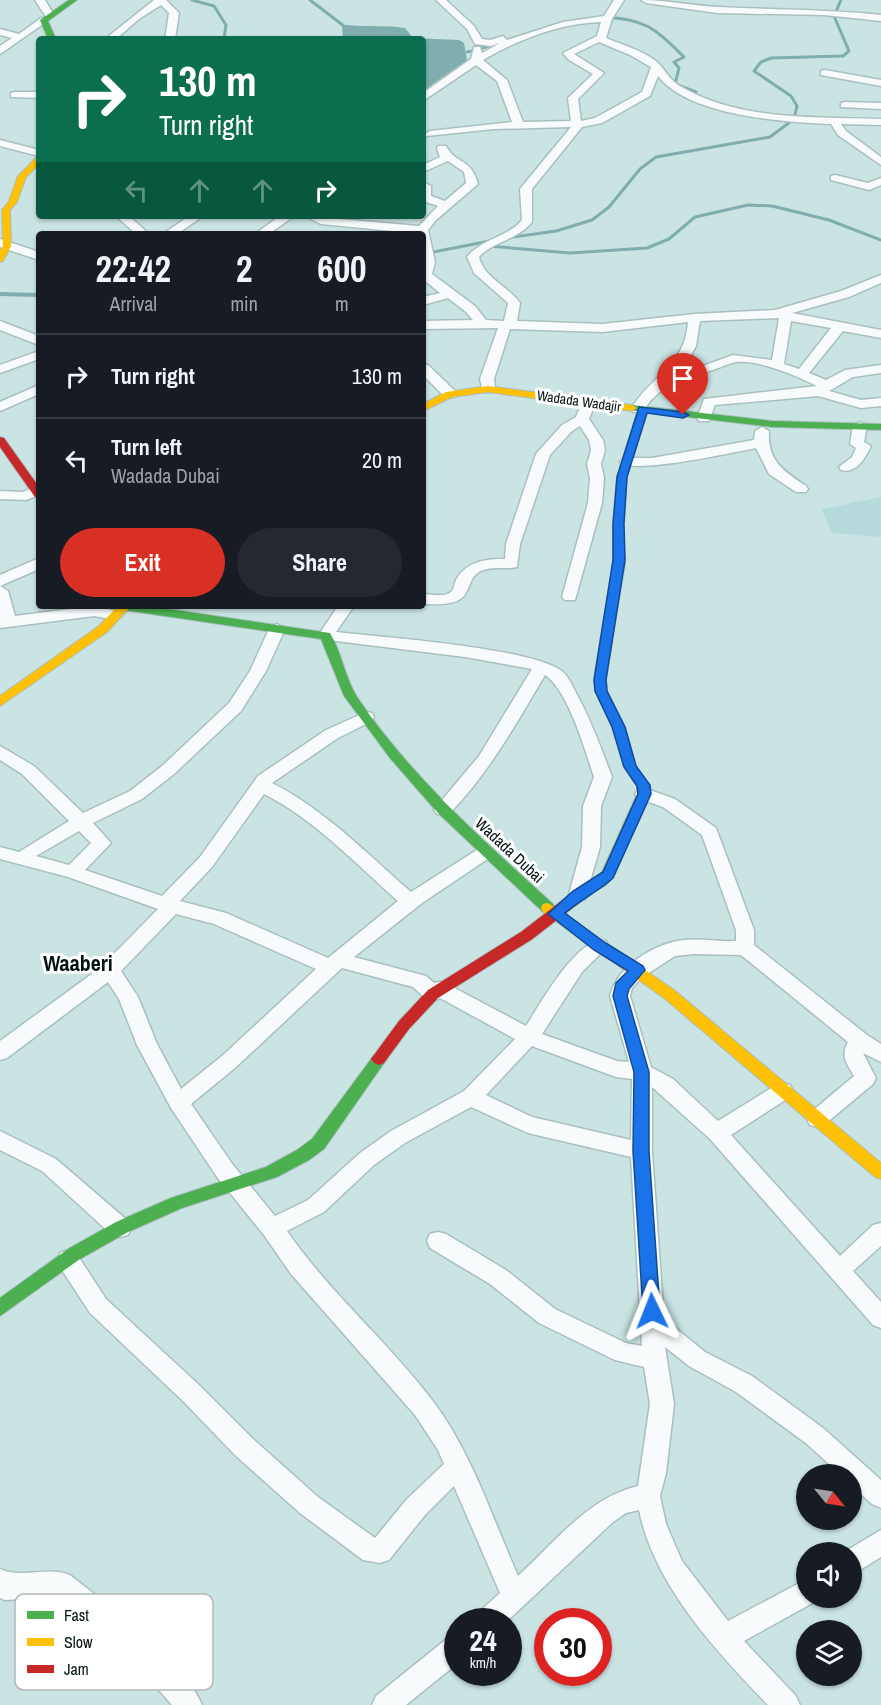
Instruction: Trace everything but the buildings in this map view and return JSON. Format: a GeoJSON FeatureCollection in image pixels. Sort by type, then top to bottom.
{"type":"FeatureCollection","features":[{"type":"Feature","properties":{"kind":"street"},"geometry":{"type":"LineString","coordinates":[[40,0],[51,36]]}},
{"type":"Feature","properties":{"kind":"street"},"geometry":{"type":"LineString","coordinates":[[0,51],[46,17],[74,0]]}},
{"type":"Feature","properties":{"kind":"street"},"geometry":{"type":"LineString","coordinates":[[114,36],[160,0],[174,14],[170,36]]}},
{"type":"Feature","properties":{"kind":"street"},"geometry":{"type":"LineString","coordinates":[[441,0],[471,28],[478,42],[476,60]]}},
{"type":"Feature","properties":{"kind":"street"},"geometry":{"type":"LineString","coordinates":[[488,389],[487,379],[514,303],[505,291],[477,270],[473,257],[492,240],[525,224],[528,214],[526,189],[577,124],[573,98],[599,73],[572,58],[568,53],[599,39],[619,0]]}},
{"type":"Feature","properties":{"kind":"street"},"geometry":{"type":"LineString","coordinates":[[646,0],[717,10],[824,12],[881,18]]}},
{"type":"Feature","properties":{"kind":"street"},"geometry":{"type":"LineString","coordinates":[[478,42],[491,43],[555,20],[608,18]]}},
{"type":"Feature","properties":{"kind":"street"},"geometry":{"type":"LineString","coordinates":[[426,96],[490,51],[556,27],[608,18]]}},
{"type":"Feature","properties":{"kind":"street"},"geometry":{"type":"LineString","coordinates":[[0,32],[21,37]]}},
{"type":"Feature","properties":{"kind":"street"},"geometry":{"type":"LineString","coordinates":[[599,39],[638,56],[656,67],[672,86],[704,101],[730,109],[768,118],[878,122],[877,105],[845,105]]}},
{"type":"Feature","properties":{"kind":"street"},"geometry":{"type":"LineString","coordinates":[[476,60],[502,80],[518,124]]}},
{"type":"Feature","properties":{"kind":"street"},"geometry":{"type":"LineString","coordinates":[[318,219],[422,230],[433,216],[462,196],[472,184],[469,171],[446,155],[430,134],[518,124],[587,124],[605,118],[630,101],[646,94],[656,67]]}},
{"type":"Feature","properties":{"kind":"street"},"geometry":{"type":"LineString","coordinates":[[825,73],[881,83]]}},
{"type":"Feature","properties":{"kind":"street"},"geometry":{"type":"LineString","coordinates":[[15,95],[36,95]]}},
{"type":"Feature","properties":{"kind":"street"},"geometry":{"type":"LineString","coordinates":[[834,121],[842,133],[881,162]]}},
{"type":"Feature","properties":{"kind":"street"},"geometry":{"type":"LineString","coordinates":[[0,143],[36,152]]}},
{"type":"Feature","properties":{"kind":"street"},"geometry":{"type":"LineString","coordinates":[[426,168],[442,161],[446,155]]}},
{"type":"Feature","properties":{"kind":"street"},"geometry":{"type":"LineString","coordinates":[[36,163],[22,176],[13,202],[6,210],[2,249],[36,255]]}},
{"type":"Feature","properties":{"kind":"street"},"geometry":{"type":"LineString","coordinates":[[835,178],[869,187],[881,181]]}},
{"type":"Feature","properties":{"kind":"street"},"geometry":{"type":"LineString","coordinates":[[426,198],[447,205]]}},
{"type":"Feature","properties":{"kind":"street"},"geometry":{"type":"LineString","coordinates":[[126,219],[140,231]]}},
{"type":"Feature","properties":{"kind":"street"},"geometry":{"type":"LineString","coordinates":[[174,231],[192,219]]}},
{"type":"Feature","properties":{"kind":"street"},"geometry":{"type":"LineString","coordinates":[[266,231],[284,219]]}},
{"type":"Feature","properties":{"kind":"street"},"geometry":{"type":"LineString","coordinates":[[426,248],[429,262],[426,275],[449,294],[466,303],[482,324]]}},
{"type":"Feature","properties":{"kind":"street"},"geometry":{"type":"LineString","coordinates":[[780,315],[881,279]]}},
{"type":"Feature","properties":{"kind":"street"},"geometry":{"type":"LineString","coordinates":[[426,300],[449,294]]}},
{"type":"Feature","properties":{"kind":"street"},"geometry":{"type":"LineString","coordinates":[[777,366],[782,344],[780,315]]}},
{"type":"Feature","properties":{"kind":"street"},"geometry":{"type":"LineString","coordinates":[[426,325],[482,324],[603,328],[694,318],[780,315],[881,333]]}},
{"type":"Feature","properties":{"kind":"street"},"geometry":{"type":"LineString","coordinates":[[0,1308],[68,1260],[120,1228],[185,1200],[238,1186],[304,1157],[318,1144],[404,1025],[437,991],[526,936],[578,894],[600,882],[608,874],[644,794],[643,785],[630,767],[619,727],[601,691],[600,680],[619,560],[618,524],[622,477],[643,399],[675,370],[692,341],[694,318]]}},
{"type":"Feature","properties":{"kind":"street"},"geometry":{"type":"LineString","coordinates":[[0,325],[36,340]]}},
{"type":"Feature","properties":{"kind":"street"},"geometry":{"type":"LineString","coordinates":[[801,373],[839,327]]}},
{"type":"Feature","properties":{"kind":"street"},"geometry":{"type":"LineString","coordinates":[[0,369],[36,356]]}},
{"type":"Feature","properties":{"kind":"street"},"geometry":{"type":"LineString","coordinates":[[675,370],[685,372],[710,369],[733,359],[777,366],[801,373],[822,389],[849,402],[875,402]]}},
{"type":"Feature","properties":{"kind":"street"},"geometry":{"type":"LineString","coordinates":[[704,418],[708,402],[713,400],[822,389],[850,373],[881,369]]}},
{"type":"Feature","properties":{"kind":"street"},"geometry":{"type":"LineString","coordinates":[[426,371],[450,394]]}},
{"type":"Feature","properties":{"kind":"street","name":"Wadada Wadajir"},"geometry":{"type":"LineString","coordinates":[[426,405],[450,394],[488,389],[704,418],[870,427]]}},
{"type":"Feature","properties":{"kind":"street"},"geometry":{"type":"LineString","coordinates":[[0,407],[36,390]]}},
{"type":"Feature","properties":{"kind":"street"},"geometry":{"type":"LineString","coordinates":[[426,599],[454,597],[460,592],[463,582],[471,571],[482,563],[513,564],[513,544],[543,454],[567,428],[582,419],[589,402]]}},
{"type":"Feature","properties":{"kind":"street"},"geometry":{"type":"LineString","coordinates":[[846,467],[858,459],[864,446],[857,444],[870,427],[872,406],[875,402]]}},
{"type":"Feature","properties":{"kind":"street"},"geometry":{"type":"LineString","coordinates":[[570,597],[591,521],[597,478],[594,464],[598,450],[596,440],[582,419]]}},
{"type":"Feature","properties":{"kind":"street"},"geometry":{"type":"LineString","coordinates":[[763,423],[761,443],[774,471],[801,489]]}},
{"type":"Feature","properties":{"kind":"street"},"geometry":{"type":"LineString","coordinates":[[0,440],[36,489]]}},
{"type":"Feature","properties":{"kind":"street"},"geometry":{"type":"LineString","coordinates":[[627,462],[652,462],[761,443]]}},
{"type":"Feature","properties":{"kind":"street"},"geometry":{"type":"LineString","coordinates":[[0,495],[26,496],[36,493]]}},
{"type":"Feature","properties":{"kind":"street"},"geometry":{"type":"LineString","coordinates":[[591,521],[618,524]]}},
{"type":"Feature","properties":{"kind":"street"},"geometry":{"type":"LineString","coordinates":[[0,581],[36,564]]}},
{"type":"Feature","properties":{"kind":"street"},"geometry":{"type":"LineString","coordinates":[[0,591],[5,623],[108,609]]}},
{"type":"Feature","properties":{"kind":"street"},"geometry":{"type":"LineString","coordinates":[[0,702],[103,629],[121,609]]}},
{"type":"Feature","properties":{"kind":"street"},"geometry":{"type":"LineString","coordinates":[[129,609],[465,652],[542,666],[559,677],[584,723],[603,777],[592,806],[591,847],[578,894]]}},
{"type":"Feature","properties":{"kind":"street"},"geometry":{"type":"LineString","coordinates":[[326,636],[344,609]]}},
{"type":"Feature","properties":{"kind":"street"},"geometry":{"type":"LineString","coordinates":[[23,859],[27,853],[80,822],[136,795],[168,770],[235,707],[262,663],[277,629]]}},
{"type":"Feature","properties":{"kind":"street","name":"Wadada Dubai"},"geometry":{"type":"LineString","coordinates":[[326,636],[350,696],[443,810],[486,852],[555,914],[599,946],[638,970],[881,1172]]}},
{"type":"Feature","properties":{"kind":"street"},"geometry":{"type":"LineString","coordinates":[[443,810],[460,794],[482,764],[542,666]]}},
{"type":"Feature","properties":{"kind":"street"},"geometry":{"type":"LineString","coordinates":[[0,1052],[107,973],[206,862],[270,775],[332,734],[366,717]]}},
{"type":"Feature","properties":{"kind":"street"},"geometry":{"type":"LineString","coordinates":[[0,752],[28,770],[102,843],[72,872]]}},
{"type":"Feature","properties":{"kind":"street"},"geometry":{"type":"LineString","coordinates":[[261,785],[283,796],[316,820],[410,901]]}},
{"type":"Feature","properties":{"kind":"street"},"geometry":{"type":"LineString","coordinates":[[644,794],[669,803],[710,832],[745,930],[745,948]]}},
{"type":"Feature","properties":{"kind":"street"},"geometry":{"type":"LineString","coordinates":[[178,1102],[234,1057],[335,964],[410,901],[486,852]]}},
{"type":"Feature","properties":{"kind":"street"},"geometry":{"type":"LineString","coordinates":[[0,853],[72,872],[169,905],[219,918],[335,964],[419,981],[529,1037],[616,1069],[642,1072],[666,1085],[717,1133],[881,1318]]}},
{"type":"Feature","properties":{"kind":"street"},"geometry":{"type":"LineString","coordinates":[[272,1228],[316,1206],[367,1159],[398,1137],[471,1097],[500,1070],[529,1037],[575,967],[599,946]]}},
{"type":"Feature","properties":{"kind":"street"},"geometry":{"type":"LineString","coordinates":[[787,1705],[740,1656],[673,1570],[654,1524],[648,1496],[654,1473],[662,1404],[654,1358],[650,1254],[641,1151],[642,1072],[620,996],[621,987],[638,970],[663,951],[680,946],[745,948],[860,1041],[881,1054]]}},
{"type":"Feature","properties":{"kind":"street"},"geometry":{"type":"LineString","coordinates":[[107,973],[114,976],[128,998],[147,1045],[178,1102],[225,1171],[272,1228],[298,1267],[423,1407],[447,1442],[514,1596]]}},
{"type":"Feature","properties":{"kind":"street"},"geometry":{"type":"LineString","coordinates":[[817,1119],[866,1078],[854,1059],[853,1051],[860,1041]]}},
{"type":"Feature","properties":{"kind":"street"},"geometry":{"type":"LineString","coordinates":[[717,1133],[783,1091]]}},
{"type":"Feature","properties":{"kind":"street"},"geometry":{"type":"LineString","coordinates":[[471,1097],[528,1125],[641,1151]]}},
{"type":"Feature","properties":{"kind":"street"},"geometry":{"type":"LineString","coordinates":[[0,1140],[49,1165],[120,1228]]}},
{"type":"Feature","properties":{"kind":"street"},"geometry":{"type":"LineString","coordinates":[[839,1270],[881,1232]]}},
{"type":"Feature","properties":{"kind":"street"},"geometry":{"type":"LineString","coordinates":[[438,1241],[498,1277],[546,1316],[623,1353],[654,1358]]}},
{"type":"Feature","properties":{"kind":"street"},"geometry":{"type":"LineString","coordinates":[[68,1260],[98,1306],[191,1393],[243,1447],[309,1505],[372,1551],[380,1551],[416,1507],[458,1468]]}},
{"type":"Feature","properties":{"kind":"street"},"geometry":{"type":"LineString","coordinates":[[653,1330],[665,1333],[697,1359],[744,1384],[815,1436],[881,1496]]}},
{"type":"Feature","properties":{"kind":"street"},"geometry":{"type":"LineString","coordinates":[[502,1608],[604,1513],[621,1502],[648,1496]]}},
{"type":"Feature","properties":{"kind":"street"},"geometry":{"type":"LineString","coordinates":[[862,1555],[881,1542]]}},
{"type":"Feature","properties":{"kind":"street"},"geometry":{"type":"LineString","coordinates":[[2,1587],[61,1584],[74,1594]]}},
{"type":"Feature","properties":{"kind":"street"},"geometry":{"type":"LineString","coordinates":[[726,1636],[796,1598]]}},
{"type":"Feature","properties":{"kind":"street"},"geometry":{"type":"LineString","coordinates":[[397,1702],[444,1659]]}},
{"type":"Feature","properties":{"kind":"street"},"geometry":{"type":"LineString","coordinates":[[176,1690],[189,1705]]}},
{"type":"Feature","properties":{"kind":"shaded area"},"geometry":{"type":"Polygon","coordinates":[[[342,26],[405,28],[411,36],[343,36],[342,26]]]}},
{"type":"Feature","properties":{"kind":"shaded area"},"geometry":{"type":"Polygon","coordinates":[[[426,39],[459,40],[464,43],[467,60],[426,89],[426,39]]]}},
{"type":"Feature","properties":{"kind":"shaded area"},"geometry":{"type":"Polygon","coordinates":[[[881,497],[881,537],[832,533],[822,509],[881,497]]]}},
{"type":"Feature","properties":{"kind":"waterway"},"geometry":{"type":"LineString","coordinates":[[192,0],[214,6],[226,25],[224,36]]}},
{"type":"Feature","properties":{"kind":"waterway"},"geometry":{"type":"LineString","coordinates":[[310,0],[344,26]]}},
{"type":"Feature","properties":{"kind":"waterway"},"geometry":{"type":"LineString","coordinates":[[507,238],[556,231],[592,220],[609,207],[640,169],[656,157],[770,137],[794,119],[797,106],[791,96],[754,71],[761,62],[771,58],[843,56],[849,51],[834,16],[841,0]]}},
{"type":"Feature","properties":{"kind":"waterway"},"geometry":{"type":"LineString","coordinates":[[467,52],[582,20],[605,18],[628,20],[654,30],[684,57],[674,62],[679,68],[675,84],[696,92]]}},
{"type":"Feature","properties":{"kind":"waterway"},"geometry":{"type":"LineString","coordinates":[[489,246],[570,253],[647,248],[669,239],[695,217],[748,205],[772,206],[829,220],[881,240]]}},
{"type":"Feature","properties":{"kind":"waterway"},"geometry":{"type":"LineString","coordinates":[[426,253],[495,240]]}},
{"type":"Feature","properties":{"kind":"waterway"},"geometry":{"type":"LineString","coordinates":[[0,294],[36,295]]}},
{"type":"Feature","properties":{"kind":"traffic: fast"},"geometry":{"type":"LineString","coordinates":[[51,36],[44,20],[74,0]]}},
{"type":"Feature","properties":{"kind":"traffic: fast"},"geometry":{"type":"LineString","coordinates":[[632,408],[772,424],[881,427]]}},
{"type":"Feature","properties":{"kind":"traffic: fast"},"geometry":{"type":"LineString","coordinates":[[583,892],[601,882],[608,874],[644,794],[643,785],[630,767],[619,727],[601,691],[600,679],[619,563]]}},
{"type":"Feature","properties":{"kind":"traffic: fast"},"geometry":{"type":"LineString","coordinates":[[144,609],[326,636],[350,696],[395,755],[443,810],[548,908]]}},
{"type":"Feature","properties":{"kind":"traffic: fast"},"geometry":{"type":"LineString","coordinates":[[0,1308],[74,1254],[122,1227],[177,1203],[271,1172],[303,1155],[318,1144],[379,1059]]}},
{"type":"Feature","properties":{"kind":"traffic: slow"},"geometry":{"type":"LineString","coordinates":[[0,259],[7,246],[6,210],[13,202],[22,176],[36,163]]}},
{"type":"Feature","properties":{"kind":"traffic: slow"},"geometry":{"type":"LineString","coordinates":[[426,406],[450,394],[488,389],[632,408]]}},
{"type":"Feature","properties":{"kind":"traffic: slow"},"geometry":{"type":"LineString","coordinates":[[619,563],[618,524],[622,477],[643,410]]}},
{"type":"Feature","properties":{"kind":"traffic: slow"},"geometry":{"type":"LineString","coordinates":[[0,702],[103,629],[122,609]]}},
{"type":"Feature","properties":{"kind":"traffic: slow"},"geometry":{"type":"LineString","coordinates":[[548,908],[669,994],[881,1172]]}},
{"type":"Feature","properties":{"kind":"traffic: jam"},"geometry":{"type":"LineString","coordinates":[[0,440],[36,491]]}},
{"type":"Feature","properties":{"kind":"traffic: jam"},"geometry":{"type":"LineString","coordinates":[[379,1059],[404,1025],[433,994],[526,936],[583,892]]}},
{"type":"Feature","properties":{"kind":"district","name":"Waaberi"},"geometry":{"type":"Point","coordinates":[78,963]}},
{"type":"Feature","properties":{"kind":"route"},"geometry":{"type":"LineString","coordinates":[[652,1311],[650,1254],[641,1151],[642,1072],[620,996],[621,987],[638,970],[599,946],[555,914],[578,894],[600,882],[608,874],[644,794],[643,785],[630,767],[619,727],[601,691],[600,680],[619,560],[618,524],[622,477],[643,410],[683,415]]}}]}
